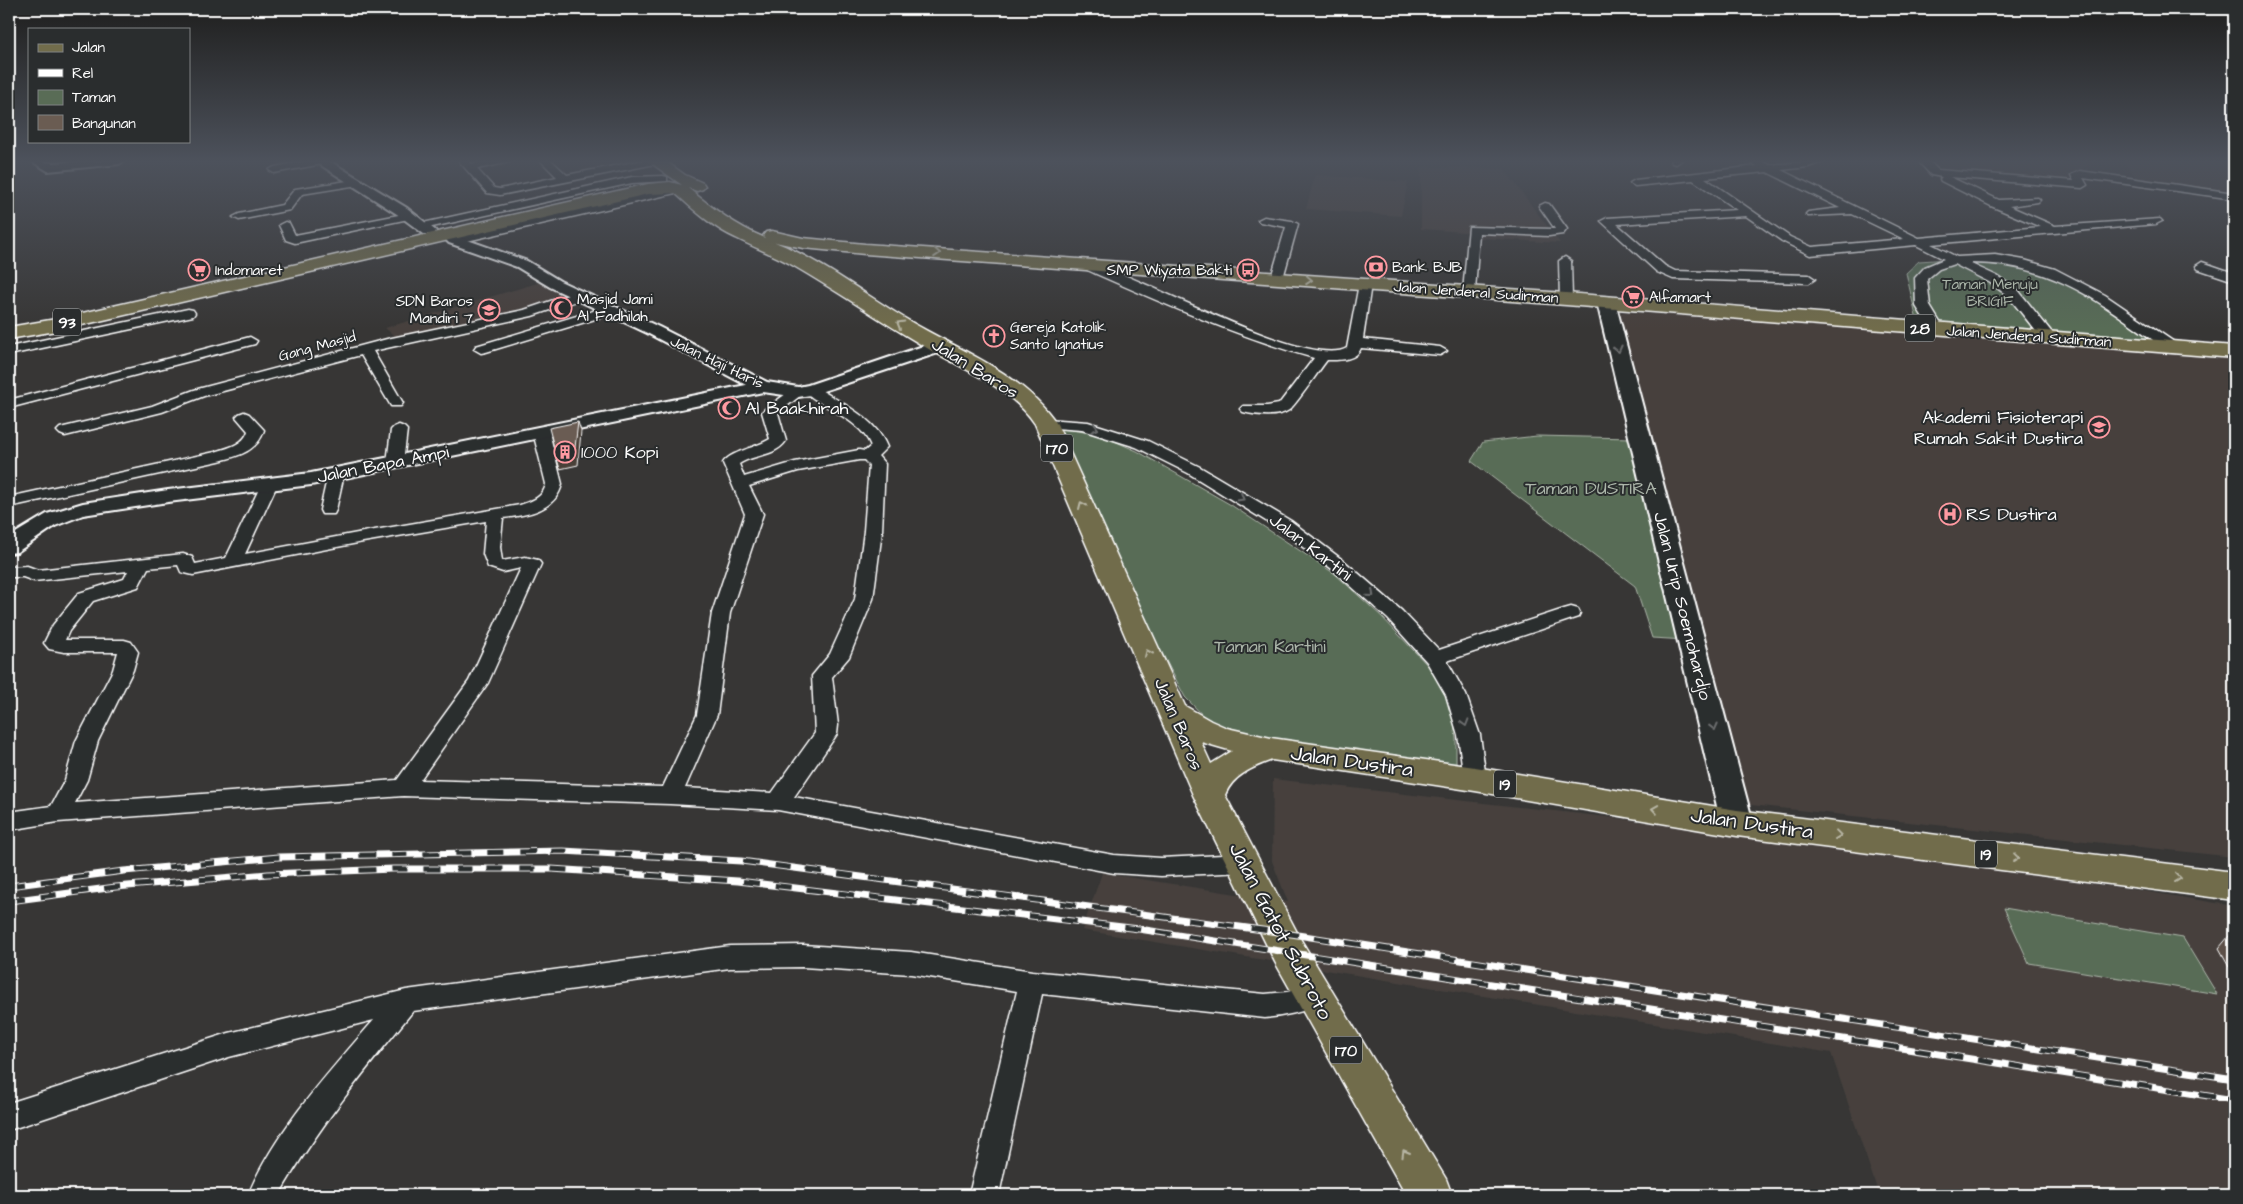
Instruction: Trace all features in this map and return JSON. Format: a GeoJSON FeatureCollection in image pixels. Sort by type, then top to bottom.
{"type":"FeatureCollection","features":[{"type":"Feature","properties":{"kind":"main road","name":"93"},"geometry":{"type":"LineString","coordinates":[[126,312],[426,229],[492,216]]}},
{"type":"Feature","properties":{"kind":"main road","name":"93"},"geometry":{"type":"LineString","coordinates":[[9,332],[126,312],[539,216]]}},
{"type":"Feature","properties":{"kind":"main road","name":"Jalan Baros"},"geometry":{"type":"LineString","coordinates":[[713,216],[740,234],[786,254],[900,324],[1012,388],[1038,412],[1046,424],[1209,795]]}},
{"type":"Feature","properties":{"kind":"main road","name":"Jalan Jenderal Sudirman"},"geometry":{"type":"LineString","coordinates":[[736,216],[754,230],[803,243],[1089,266],[1606,302],[2234,352]]}},
{"type":"Feature","properties":{"kind":"main road"},"geometry":{"type":"LineString","coordinates":[[786,254],[785,251],[788,247],[803,243]]}},
{"type":"Feature","properties":{"kind":"main road"},"geometry":{"type":"LineString","coordinates":[[827,278],[834,269],[850,259],[889,250]]}},
{"type":"Feature","properties":{"kind":"main road","name":"Jalan Urip Soemohardjo"},"geometry":{"type":"LineString","coordinates":[[1606,302],[1738,823]]}},
{"type":"Feature","properties":{"kind":"main road","name":"Jalan Dustira"},"geometry":{"type":"LineString","coordinates":[[1175,714],[1200,729],[1220,737],[1271,749],[1475,779],[1738,823],[2234,886]]}},
{"type":"Feature","properties":{"kind":"main road","name":"Jalan Dustira"},"geometry":{"type":"LineString","coordinates":[[1209,795],[1214,781],[1220,773],[1240,760],[1271,749]]}},
{"type":"Feature","properties":{"kind":"main road","name":"Jalan Gatot Subroto"},"geometry":{"type":"LineString","coordinates":[[1209,795],[1278,932],[1430,1195]]}},
{"type":"Feature","properties":{"kind":"street"},"geometry":{"type":"LineString","coordinates":[[239,217],[243,216]]}},
{"type":"Feature","properties":{"kind":"street"},"geometry":{"type":"LineString","coordinates":[[285,225],[290,238],[295,239],[408,216]]}},
{"type":"Feature","properties":{"kind":"street"},"geometry":{"type":"LineString","coordinates":[[409,216],[426,229]]}},
{"type":"Feature","properties":{"kind":"street"},"geometry":{"type":"LineString","coordinates":[[451,238],[536,216]]}},
{"type":"Feature","properties":{"kind":"street"},"geometry":{"type":"LineString","coordinates":[[1469,292],[1473,229],[1559,232],[1561,229],[1552,216]]}},
{"type":"Feature","properties":{"kind":"street"},"geometry":{"type":"LineString","coordinates":[[1691,216],[1607,221],[1661,269],[1673,275],[1809,279]]}},
{"type":"Feature","properties":{"kind":"street"},"geometry":{"type":"LineString","coordinates":[[1752,216],[1808,251],[2156,221]]}},
{"type":"Feature","properties":{"kind":"street"},"geometry":{"type":"LineString","coordinates":[[1868,216],[1993,279],[2013,293],[2048,337]]}},
{"type":"Feature","properties":{"kind":"street"},"geometry":{"type":"LineString","coordinates":[[2025,216],[2053,229]]}},
{"type":"Feature","properties":{"kind":"street"},"geometry":{"type":"LineString","coordinates":[[1264,220],[1292,224],[1277,278]]}},
{"type":"Feature","properties":{"kind":"street","name":"Jalan Haji Haris"},"geometry":{"type":"LineString","coordinates":[[451,238],[522,264],[762,387],[804,391],[941,346]]}},
{"type":"Feature","properties":{"kind":"street"},"geometry":{"type":"LineString","coordinates":[[1936,329],[1923,306],[1920,278],[1926,271],[1955,260],[1999,258],[2036,266],[2062,277],[2124,313],[2172,346]]}},
{"type":"Feature","properties":{"kind":"street"},"geometry":{"type":"LineString","coordinates":[[1565,261],[1566,299]]}},
{"type":"Feature","properties":{"kind":"street"},"geometry":{"type":"LineString","coordinates":[[1089,266],[1223,324],[1282,345],[1324,356],[1344,356],[1354,350],[1365,284]]}},
{"type":"Feature","properties":{"kind":"street"},"geometry":{"type":"LineString","coordinates":[[2202,266],[2234,277]]}},
{"type":"Feature","properties":{"kind":"street","name":"Gang Masjid"},"geometry":{"type":"LineString","coordinates":[[65,430],[105,423],[157,409],[198,393],[429,333],[527,313],[580,295]]}},
{"type":"Feature","properties":{"kind":"street"},"geometry":{"type":"LineString","coordinates":[[481,349],[610,310]]}},
{"type":"Feature","properties":{"kind":"street"},"geometry":{"type":"LineString","coordinates":[[9,351],[126,312],[188,313]]}},
{"type":"Feature","properties":{"kind":"street"},"geometry":{"type":"LineString","coordinates":[[9,404],[250,341]]}},
{"type":"Feature","properties":{"kind":"street"},"geometry":{"type":"LineString","coordinates":[[1356,343],[1440,351]]}},
{"type":"Feature","properties":{"kind":"street"},"geometry":{"type":"LineString","coordinates":[[365,350],[396,403]]}},
{"type":"Feature","properties":{"kind":"street"},"geometry":{"type":"LineString","coordinates":[[1248,410],[1267,411],[1284,407],[1324,356]]}},
{"type":"Feature","properties":{"kind":"street","name":"Jalan Bapa Ampi"},"geometry":{"type":"LineString","coordinates":[[9,546],[48,521],[64,514],[90,508],[150,498],[269,485],[336,474],[762,387]]}},
{"type":"Feature","properties":{"kind":"street"},"geometry":{"type":"LineString","coordinates":[[670,796],[707,715],[721,613],[754,514],[751,500],[739,484],[731,463],[738,458],[764,450],[778,441],[770,412],[804,391],[851,415],[872,435],[878,442],[879,447],[869,456]]}},
{"type":"Feature","properties":{"kind":"street"},"geometry":{"type":"LineString","coordinates":[[9,502],[220,456],[241,448],[253,440],[256,430],[244,417]]}},
{"type":"Feature","properties":{"kind":"street","name":"Jalan Kartini"},"geometry":{"type":"LineString","coordinates":[[1046,424],[1082,425],[1106,431],[1142,444],[1194,470],[1285,524],[1338,564],[1395,614],[1435,658],[1456,695],[1468,735],[1475,779]]}},
{"type":"Feature","properties":{"kind":"street"},"geometry":{"type":"LineString","coordinates":[[395,463],[399,430]]}},
{"type":"Feature","properties":{"kind":"street"},"geometry":{"type":"LineString","coordinates":[[9,572],[27,571],[34,576],[183,559],[186,561],[188,569],[192,570],[454,520],[495,515],[537,505],[548,498],[554,484],[541,432]]}},
{"type":"Feature","properties":{"kind":"street"},"geometry":{"type":"LineString","coordinates":[[739,484],[795,467],[859,455],[869,456],[877,464],[873,531],[864,599],[839,657],[823,673],[826,734],[778,802]]}},
{"type":"Feature","properties":{"kind":"street"},"geometry":{"type":"LineString","coordinates":[[328,510],[336,474]]}},
{"type":"Feature","properties":{"kind":"street"},"geometry":{"type":"LineString","coordinates":[[233,562],[269,485]]}},
{"type":"Feature","properties":{"kind":"street"},"geometry":{"type":"LineString","coordinates":[[403,788],[478,683],[532,564],[528,562],[504,566],[496,565],[492,562],[495,515]]}},
{"type":"Feature","properties":{"kind":"street"},"geometry":{"type":"LineString","coordinates":[[58,813],[76,780],[87,741],[123,670],[128,652],[124,646],[109,644],[64,646],[54,643],[60,629],[86,597],[132,583],[141,563]]}},
{"type":"Feature","properties":{"kind":"street"},"geometry":{"type":"LineString","coordinates":[[1435,658],[1570,613]]}},
{"type":"Feature","properties":{"kind":"street"},"geometry":{"type":"LineString","coordinates":[[9,821],[58,813],[403,788],[670,796],[778,802],[1114,864],[1160,867],[1244,863]]}},
{"type":"Feature","properties":{"kind":"street"},"geometry":{"type":"LineString","coordinates":[[9,1117],[246,1040],[297,1026],[406,1001],[730,956],[803,956],[911,963],[1032,982],[1265,1006],[1287,1004],[1315,996]]}},
{"type":"Feature","properties":{"kind":"street"},"geometry":{"type":"LineString","coordinates":[[984,1195],[1032,982]]}},
{"type":"Feature","properties":{"kind":"street"},"geometry":{"type":"LineString","coordinates":[[262,1195],[291,1146],[347,1072],[406,1001]]}},
{"type":"Feature","properties":{"kind":"shaded area"},"geometry":{"type":"Polygon","coordinates":[[[1421,216],[1540,216],[1560,243],[1480,238],[1478,233],[1421,229],[1421,216]]]}},
{"type":"Feature","properties":{"kind":"shaded area","name":"SDN Baros Mandiri 7"},"geometry":{"type":"Polygon","coordinates":[[[541,282],[569,298],[525,313],[397,338],[385,328],[541,282]]]}},
{"type":"Feature","properties":{"kind":"shaded area","name":"RS Dustira"},"geometry":{"type":"Polygon","coordinates":[[[1612,311],[2105,342],[2234,356],[2234,857],[1741,804],[1612,311]]]}},
{"type":"Feature","properties":{"kind":"shaded area"},"geometry":{"type":"Polygon","coordinates":[[[1273,779],[1616,818],[2132,889],[2234,906],[2234,1195],[1879,1195],[1831,1053],[1082,930],[1102,873],[1288,902],[1272,861],[1273,779]]]}},
{"type":"Feature","properties":{"kind":"green space","name":"Taman Menuju BRIGIF"},"geometry":{"type":"Polygon","coordinates":[[[1994,256],[2039,272],[2081,292],[2159,344],[1918,325],[1906,273],[1919,261],[1994,256]]]}},
{"type":"Feature","properties":{"kind":"green space","name":"Taman Kartini"},"geometry":{"type":"Polygon","coordinates":[[[1057,428],[1098,434],[1137,451],[1231,505],[1335,574],[1382,617],[1431,669],[1452,703],[1456,739],[1456,767],[1283,747],[1216,729],[1185,697],[1140,611],[1057,428]]]}},
{"type":"Feature","properties":{"kind":"green space","name":"Taman DUSTIRA"},"geometry":{"type":"Polygon","coordinates":[[[1537,436],[1633,438],[1686,640],[1652,638],[1635,586],[1471,461],[1483,442],[1537,436]]]}},
{"type":"Feature","properties":{"kind":"green space"},"geometry":{"type":"Polygon","coordinates":[[[2004,908],[2183,938],[2217,994],[2029,963],[2004,908]]]}},
{"type":"Feature","properties":{"kind":"building"},"geometry":{"type":"Polygon","coordinates":[[[578,422],[574,456],[557,459],[549,428],[578,422]]]}},
{"type":"Feature","properties":{"kind":"railway"},"geometry":{"type":"LineString","coordinates":[[9,886],[124,871],[279,857],[563,851],[741,861],[1278,932],[2234,1079]]}},
{"type":"Feature","properties":{"kind":"railway"},"geometry":{"type":"LineString","coordinates":[[9,901],[116,887],[268,874],[393,869],[551,869],[738,881],[1139,929],[2234,1100]]}},
{"type":"Feature","properties":{"kind":"place","name":"Bank BJB"},"geometry":{"type":"Point","coordinates":[1376,267]}},
{"type":"Feature","properties":{"kind":"place","name":"Indomaret"},"geometry":{"type":"Point","coordinates":[199,270]}},
{"type":"Feature","properties":{"kind":"place","name":"SMP Wiyata Bakti"},"geometry":{"type":"Point","coordinates":[1248,270]}},
{"type":"Feature","properties":{"kind":"place","name":"Alfamart"},"geometry":{"type":"Point","coordinates":[1633,297]}},
{"type":"Feature","properties":{"kind":"place","name":"Masjid Jami Al Fadhilah"},"geometry":{"type":"Point","coordinates":[561,308]}},
{"type":"Feature","properties":{"kind":"place","name":"SDN Baros Mandiri 7"},"geometry":{"type":"Point","coordinates":[489,310]}},
{"type":"Feature","properties":{"kind":"place","name":"Gereja Katolik Santo Ignatius"},"geometry":{"type":"Point","coordinates":[994,336]}},
{"type":"Feature","properties":{"kind":"place","name":"Al Baakhirah"},"geometry":{"type":"Point","coordinates":[729,408]}},
{"type":"Feature","properties":{"kind":"place","name":"Akademi Fisioterapi Rumah Sakit Dustira"},"geometry":{"type":"Point","coordinates":[2099,427]}},
{"type":"Feature","properties":{"kind":"place","name":"1000 Kopi"},"geometry":{"type":"Point","coordinates":[565,452]}},
{"type":"Feature","properties":{"kind":"place","name":"RS Dustira"},"geometry":{"type":"Point","coordinates":[1950,514]}}]}
